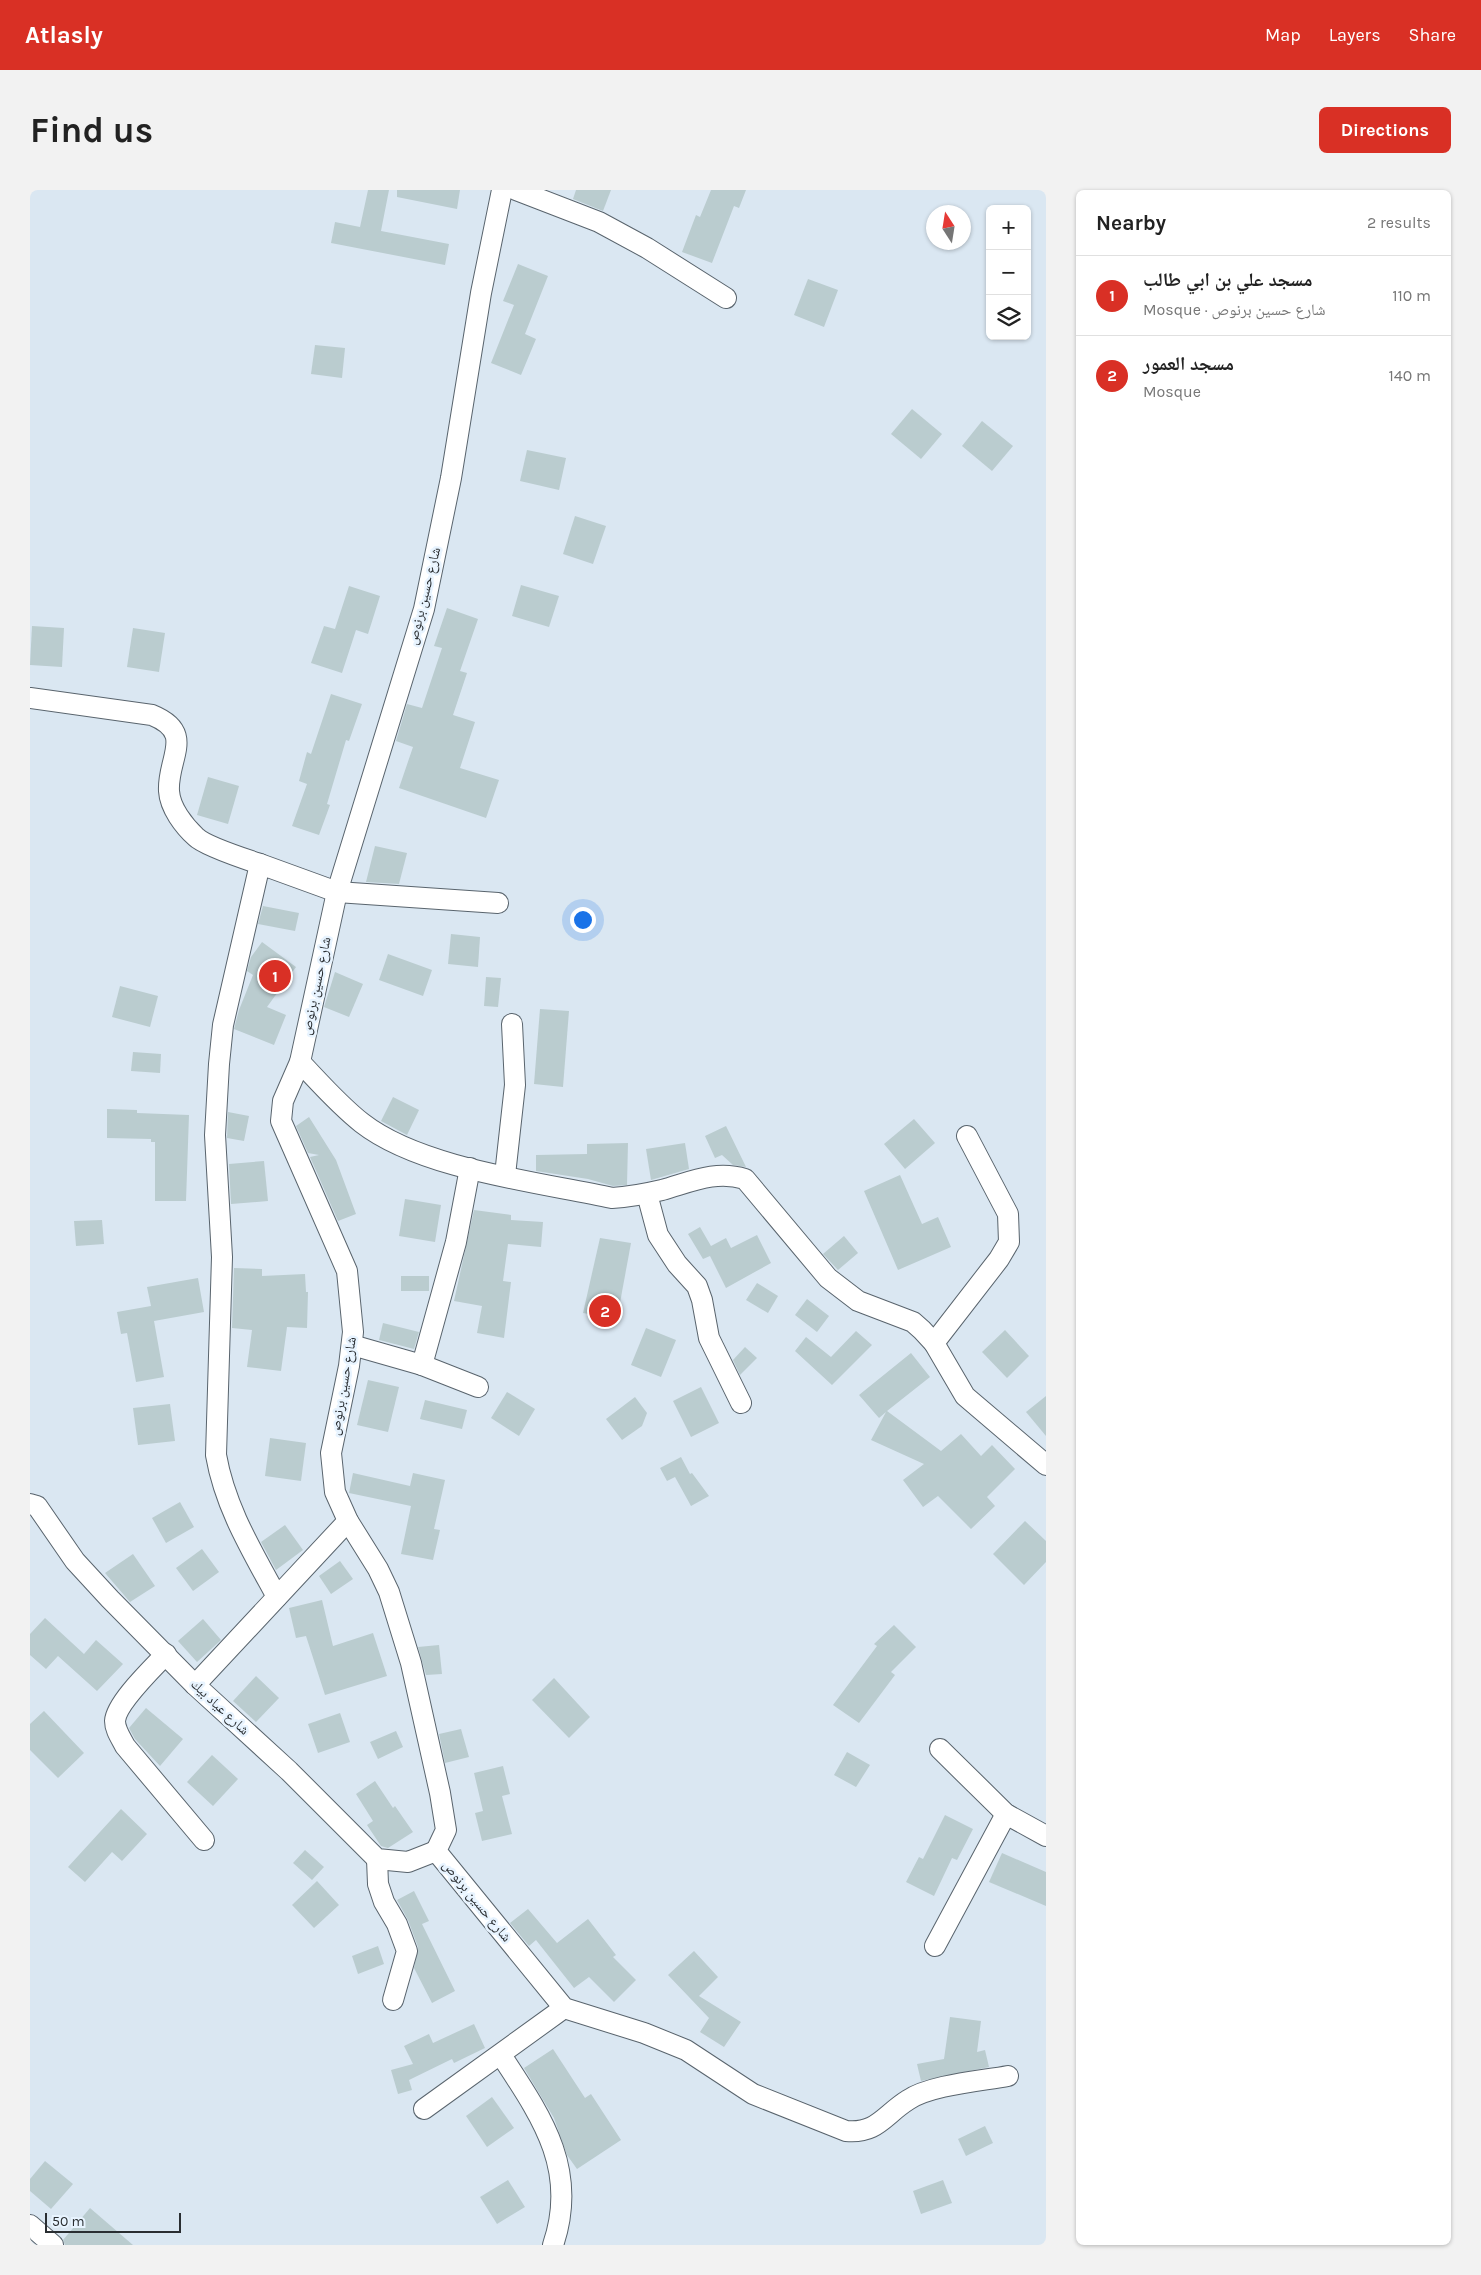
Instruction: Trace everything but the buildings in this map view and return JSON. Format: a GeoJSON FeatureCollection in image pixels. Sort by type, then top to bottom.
{"type":"FeatureCollection","features":[{"type":"Feature","properties":{"kind":"street","name":"شارع حسين برنوص"},"geometry":{"type":"LineString","coordinates":[[502,190],[481,293],[451,478],[424,609],[337,892],[300,1062],[283,1101],[281,1122],[347,1271],[353,1332],[331,1453],[335,1492],[348,1521],[378,1569],[389,1592],[411,1663],[440,1792],[446,1830],[436,1851],[564,2008]]}},
{"type":"Feature","properties":{"kind":"street"},"geometry":{"type":"LineString","coordinates":[[516,190],[599,222],[647,248],[726,298]]}},
{"type":"Feature","properties":{"kind":"street"},"geometry":{"type":"LineString","coordinates":[[30,698],[152,715],[164,720],[174,730],[177,747],[168,792],[179,819],[197,839],[337,892],[498,903]]}},
{"type":"Feature","properties":{"kind":"street"},"geometry":{"type":"LineString","coordinates":[[260,864],[223,1025],[219,1064],[215,1135],[222,1257],[216,1454],[220,1481],[231,1512],[277,1597]]}},
{"type":"Feature","properties":{"kind":"street"},"geometry":{"type":"LineString","coordinates":[[505,1175],[516,1085],[512,1024]]}},
{"type":"Feature","properties":{"kind":"street"},"geometry":{"type":"LineString","coordinates":[[300,1062],[363,1124],[400,1146],[470,1168],[612,1198],[647,1194],[711,1175],[731,1174],[745,1179],[828,1278],[858,1301],[913,1322],[934,1342],[965,1396],[1046,1465]]}},
{"type":"Feature","properties":{"kind":"street"},"geometry":{"type":"LineString","coordinates":[[934,1342],[999,1259],[1008,1242],[1008,1214],[967,1136]]}},
{"type":"Feature","properties":{"kind":"street"},"geometry":{"type":"LineString","coordinates":[[422,1365],[456,1242],[470,1168]]}},
{"type":"Feature","properties":{"kind":"street"},"geometry":{"type":"LineString","coordinates":[[647,1194],[658,1235],[677,1264],[697,1286],[702,1300],[709,1338],[741,1403]]}},
{"type":"Feature","properties":{"kind":"street"},"geometry":{"type":"LineString","coordinates":[[352,1345],[422,1365],[478,1387]]}},
{"type":"Feature","properties":{"kind":"street","name":"شارع عياد بيك"},"geometry":{"type":"LineString","coordinates":[[30,1504],[37,1506],[75,1561],[110,1599],[195,1685],[289,1771],[377,1859]]}},
{"type":"Feature","properties":{"kind":"street"},"geometry":{"type":"LineString","coordinates":[[195,1685],[348,1521]]}},
{"type":"Feature","properties":{"kind":"street"},"geometry":{"type":"LineString","coordinates":[[166,1654],[119,1707],[115,1720],[116,1731],[125,1746],[204,1840]]}},
{"type":"Feature","properties":{"kind":"street"},"geometry":{"type":"LineString","coordinates":[[940,1749],[1006,1814],[1046,1836]]}},
{"type":"Feature","properties":{"kind":"street"},"geometry":{"type":"LineString","coordinates":[[935,1946],[1006,1814]]}},
{"type":"Feature","properties":{"kind":"street"},"geometry":{"type":"LineString","coordinates":[[393,2000],[407,1951],[397,1924],[384,1902],[378,1884],[377,1859],[408,1862],[436,1851]]}},
{"type":"Feature","properties":{"kind":"street"},"geometry":{"type":"LineString","coordinates":[[424,2110],[564,2008],[644,2033],[686,2050],[753,2094],[846,2131],[860,2133],[872,2129],[909,2099],[926,2092],[1008,2076]]}},
{"type":"Feature","properties":{"kind":"street"},"geometry":{"type":"LineString","coordinates":[[501,2055],[539,2112],[556,2152],[563,2202],[559,2228],[553,2245]]}},
{"type":"Feature","properties":{"kind":"street"},"geometry":{"type":"LineString","coordinates":[[30,2225],[53,2245]]}},
{"type":"Feature","properties":{"kind":"place","name":"مسجد علي بن ابي طالب"},"geometry":{"type":"Point","coordinates":[275,976]}},
{"type":"Feature","properties":{"kind":"place","name":"مسجد العمور"},"geometry":{"type":"Point","coordinates":[605,1311]}}]}
